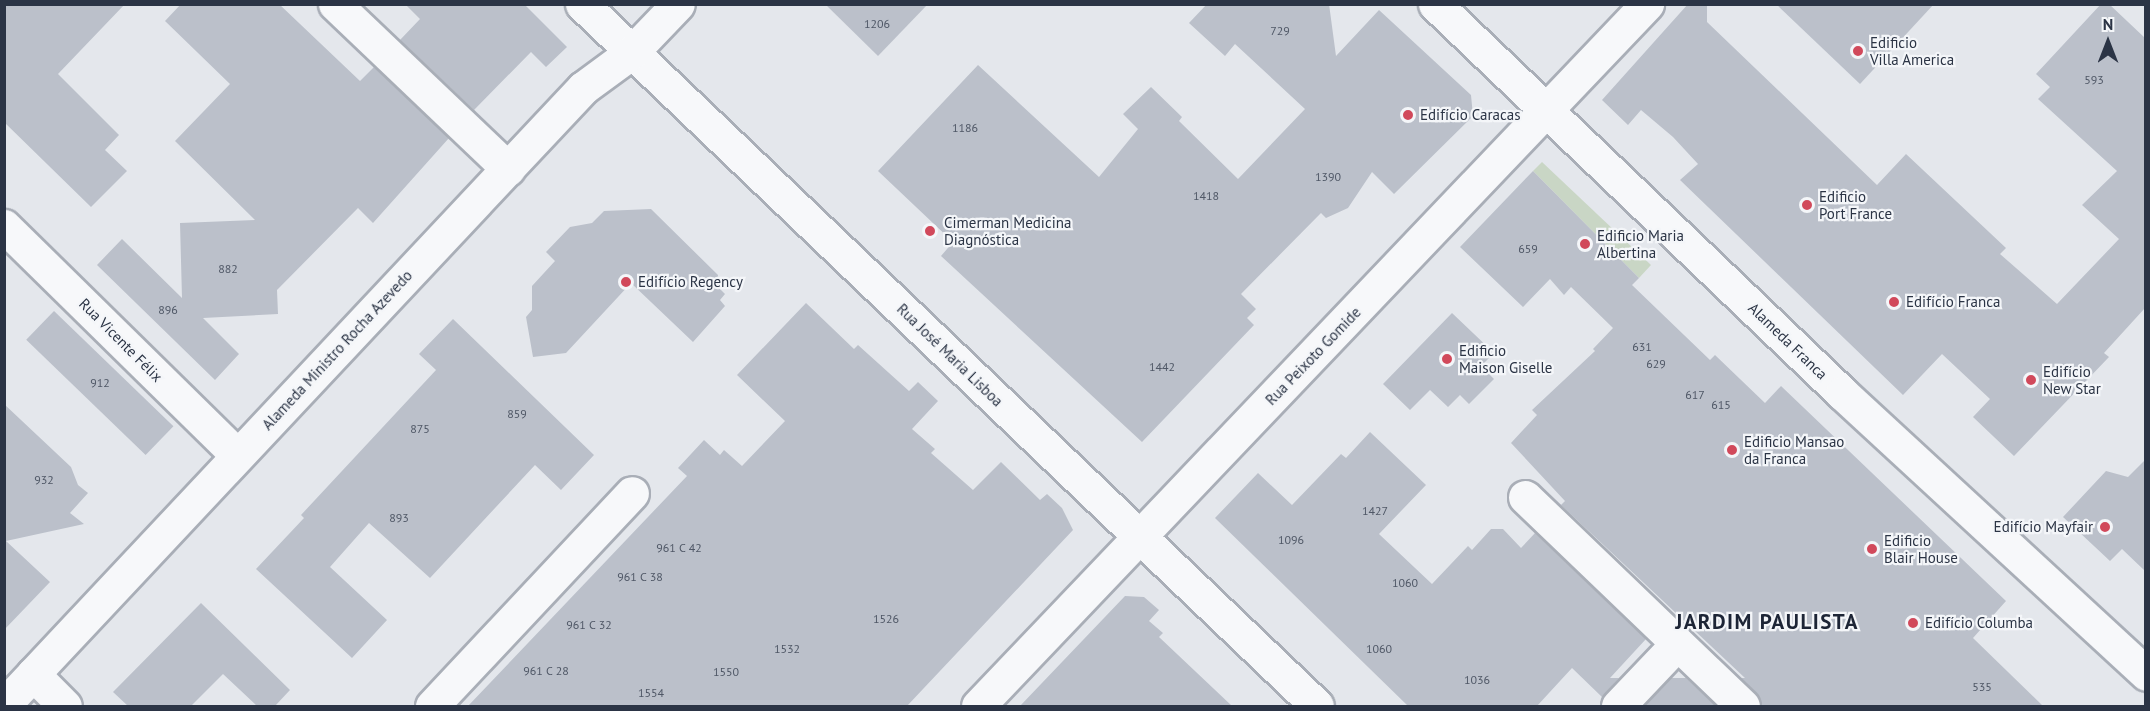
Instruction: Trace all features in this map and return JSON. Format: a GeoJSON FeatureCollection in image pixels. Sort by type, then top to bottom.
{"type":"FeatureCollection","features":[{"type":"Feature","properties":{"kind":"street"},"geometry":{"type":"LineString","coordinates":[[336,4],[508,169]]}},
{"type":"Feature","properties":{"kind":"street","name":"Rua José Maria Lisboa"},"geometry":{"type":"LineString","coordinates":[[582,4],[1317,706]]}},
{"type":"Feature","properties":{"kind":"street","name":"Alameda Ministro Rocha Azevedo"},"geometry":{"type":"LineString","coordinates":[[4,705],[582,88],[632,52],[678,4]]}},
{"type":"Feature","properties":{"kind":"street","name":"Alameda Franca"},"geometry":{"type":"LineString","coordinates":[[1435,4],[1851,401],[2145,674]]}},
{"type":"Feature","properties":{"kind":"street","name":"Rua Peixoto Gomide"},"geometry":{"type":"LineString","coordinates":[[978,706],[1647,4]]}},
{"type":"Feature","properties":{"kind":"street","name":"Rua Vicente Félix"},"geometry":{"type":"LineString","coordinates":[[4,226],[237,455]]}},
{"type":"Feature","properties":{"kind":"street"},"geometry":{"type":"LineString","coordinates":[[432,706],[632,494]]}},
{"type":"Feature","properties":{"kind":"street"},"geometry":{"type":"LineString","coordinates":[[1525,497],[1743,706]]}},
{"type":"Feature","properties":{"kind":"street"},"geometry":{"type":"LineString","coordinates":[[1618,706],[1677,644]]}},
{"type":"Feature","properties":{"kind":"street"},"geometry":{"type":"LineString","coordinates":[[33,674],[65,706]]}},
{"type":"Feature","properties":{"kind":"green space"},"geometry":{"type":"Polygon","coordinates":[[[1542,162],[1651,265],[1639,278],[1533,171],[1542,162]]]}},
{"type":"Feature","properties":{"kind":"building"},"geometry":{"type":"Polygon","coordinates":[[[4,4],[125,4],[58,74],[119,135],[105,150],[127,171],[91,207],[4,122],[4,4]]]}},
{"type":"Feature","properties":{"kind":"building"},"geometry":{"type":"Polygon","coordinates":[[[181,4],[279,4],[360,81],[374,67],[449,138],[373,223],[358,208],[277,290],[278,314],[203,318],[239,354],[215,380],[97,265],[122,239],[182,298],[180,223],[255,220],[175,141],[230,84],[165,21],[181,4]]]}},
{"type":"Feature","properties":{"kind":"building"},"geometry":{"type":"Polygon","coordinates":[[[405,4],[524,4],[567,47],[546,67],[531,52],[474,110],[400,40],[420,19],[405,4]]]}},
{"type":"Feature","properties":{"kind":"building"},"geometry":{"type":"Polygon","coordinates":[[[825,4],[928,4],[878,56],[825,4]]]}},
{"type":"Feature","properties":{"kind":"building"},"geometry":{"type":"Polygon","coordinates":[[[1207,4],[1329,4],[1336,56],[1379,10],[1471,95],[1473,116],[1394,194],[1372,172],[1348,208],[1326,218],[1321,213],[1241,294],[1256,309],[1247,318],[1254,325],[1142,442],[941,256],[953,242],[878,171],[978,65],[1099,177],[1138,129],[1123,114],[1151,87],[1182,117],[1179,121],[1238,179],[1305,109],[1235,44],[1225,56],[1189,23],[1207,4]]]}},
{"type":"Feature","properties":{"kind":"building"},"geometry":{"type":"Polygon","coordinates":[[[1688,4],[1707,4],[1707,22],[1877,185],[1906,154],[2006,248],[2000,254],[2057,304],[2119,239],[2082,205],[2117,171],[2038,99],[2050,87],[2036,74],[2101,4],[2109,4],[2145,38],[2145,308],[2104,353],[2109,357],[2014,456],[1973,417],[1990,399],[1942,354],[1903,395],[1680,180],[1698,164],[1673,137],[1641,110],[1628,125],[1602,100],[1688,4]]]}},
{"type":"Feature","properties":{"kind":"building","name":"Edificio Villa America"},"geometry":{"type":"Polygon","coordinates":[[[1776,4],[1934,4],[1860,84],[1776,4]]]}},
{"type":"Feature","properties":{"kind":"building"},"geometry":{"type":"Polygon","coordinates":[[[1533,171],[1639,278],[1632,285],[1710,360],[1715,355],[1765,403],[1781,386],[2006,601],[1973,638],[2043,706],[1761,706],[1756,693],[1741,678],[1745,678],[1561,505],[1565,501],[1511,443],[1537,415],[1532,410],[1595,351],[1593,349],[1613,328],[1571,287],[1564,295],[1550,279],[1523,307],[1460,247],[1533,171]]]}},
{"type":"Feature","properties":{"kind":"building","name":"Edifício Regency"},"geometry":{"type":"Polygon","coordinates":[[[651,209],[718,275],[717,286],[725,294],[720,300],[725,306],[693,342],[631,283],[566,353],[533,357],[526,317],[532,310],[532,286],[555,261],[546,252],[570,227],[592,223],[604,211],[651,209]]]}},
{"type":"Feature","properties":{"kind":"building"},"geometry":{"type":"Polygon","coordinates":[[[806,303],[854,349],[858,345],[909,391],[918,382],[938,401],[912,429],[935,449],[931,453],[973,490],[1001,462],[1040,500],[1047,494],[1062,508],[1073,530],[907,706],[468,706],[687,476],[678,468],[704,440],[720,455],[724,450],[742,466],[785,421],[737,375],[806,303]]]}},
{"type":"Feature","properties":{"kind":"building"},"geometry":{"type":"Polygon","coordinates":[[[54,311],[173,426],[146,455],[26,340],[54,311]]]}},
{"type":"Feature","properties":{"kind":"building","name":"Edificio Maison Giselle"},"geometry":{"type":"Polygon","coordinates":[[[1452,313],[1494,353],[1481,366],[1494,379],[1469,404],[1460,395],[1448,407],[1430,390],[1410,410],[1383,384],[1452,313]]]}},
{"type":"Feature","properties":{"kind":"building"},"geometry":{"type":"Polygon","coordinates":[[[453,319],[594,455],[561,490],[535,465],[430,578],[369,523],[330,567],[387,620],[352,658],[256,569],[304,518],[301,515],[436,370],[419,354],[453,319]]]}},
{"type":"Feature","properties":{"kind":"building"},"geometry":{"type":"Polygon","coordinates":[[[4,404],[71,467],[78,485],[88,493],[70,513],[84,524],[6,541],[50,582],[4,630],[4,404]]]}},
{"type":"Feature","properties":{"kind":"building"},"geometry":{"type":"Polygon","coordinates":[[[1370,432],[1426,485],[1379,534],[1432,584],[1468,546],[1472,550],[1491,529],[1503,529],[1521,548],[1535,533],[1646,639],[1610,678],[1619,678],[1602,697],[1572,668],[1537,706],[1408,706],[1215,518],[1258,473],[1292,505],[1341,454],[1346,458],[1370,432]]]}},
{"type":"Feature","properties":{"kind":"building","name":"Edifício Mayfair"},"geometry":{"type":"Polygon","coordinates":[[[2145,460],[2145,571],[2122,549],[2110,561],[2063,517],[2106,471],[2128,477],[2145,460]]]}},
{"type":"Feature","properties":{"kind":"building"},"geometry":{"type":"Polygon","coordinates":[[[1125,596],[1144,597],[1159,610],[1149,621],[1163,633],[1159,637],[1232,706],[1020,706],[1125,596]]]}},
{"type":"Feature","properties":{"kind":"building"},"geometry":{"type":"Polygon","coordinates":[[[201,603],[290,690],[275,706],[257,706],[223,674],[191,706],[128,706],[113,692],[201,603]]]}},
{"type":"Feature","properties":{"kind":"building"},"geometry":{"type":"Polygon","coordinates":[[[1671,678],[1686,678],[1716,706],[1643,706],[1671,678]]]}},
{"type":"Feature","properties":{"kind":"place","name":"Edificio Villa America"},"geometry":{"type":"Point","coordinates":[1858,51]}},
{"type":"Feature","properties":{"kind":"place","name":"Edifício Caracas"},"geometry":{"type":"Point","coordinates":[1408,115]}},
{"type":"Feature","properties":{"kind":"place","name":"Edificio Port France"},"geometry":{"type":"Point","coordinates":[1807,205]}},
{"type":"Feature","properties":{"kind":"place","name":"Cimerman Medicina Diagnóstica"},"geometry":{"type":"Point","coordinates":[930,231]}},
{"type":"Feature","properties":{"kind":"place","name":"Edificio Maria Albertina"},"geometry":{"type":"Point","coordinates":[1585,244]}},
{"type":"Feature","properties":{"kind":"place","name":"Edifício Regency"},"geometry":{"type":"Point","coordinates":[626,282]}},
{"type":"Feature","properties":{"kind":"place","name":"Edifício Franca"},"geometry":{"type":"Point","coordinates":[1894,302]}},
{"type":"Feature","properties":{"kind":"place","name":"Edificio Maison Giselle"},"geometry":{"type":"Point","coordinates":[1447,359]}},
{"type":"Feature","properties":{"kind":"place","name":"Edifício New Star"},"geometry":{"type":"Point","coordinates":[2031,380]}},
{"type":"Feature","properties":{"kind":"place","name":"Edificio Mansao da Franca"},"geometry":{"type":"Point","coordinates":[1732,450]}},
{"type":"Feature","properties":{"kind":"place","name":"Edifício Mayfair"},"geometry":{"type":"Point","coordinates":[2105,527]}},
{"type":"Feature","properties":{"kind":"place","name":"Edificio Blair House"},"geometry":{"type":"Point","coordinates":[1872,549]}},
{"type":"Feature","properties":{"kind":"place","name":"Edifício Columba"},"geometry":{"type":"Point","coordinates":[1913,623]}},
{"type":"Feature","properties":{"kind":"district","name":"JARDIM PAULISTA"},"geometry":{"type":"Point","coordinates":[1767,622]}}]}
